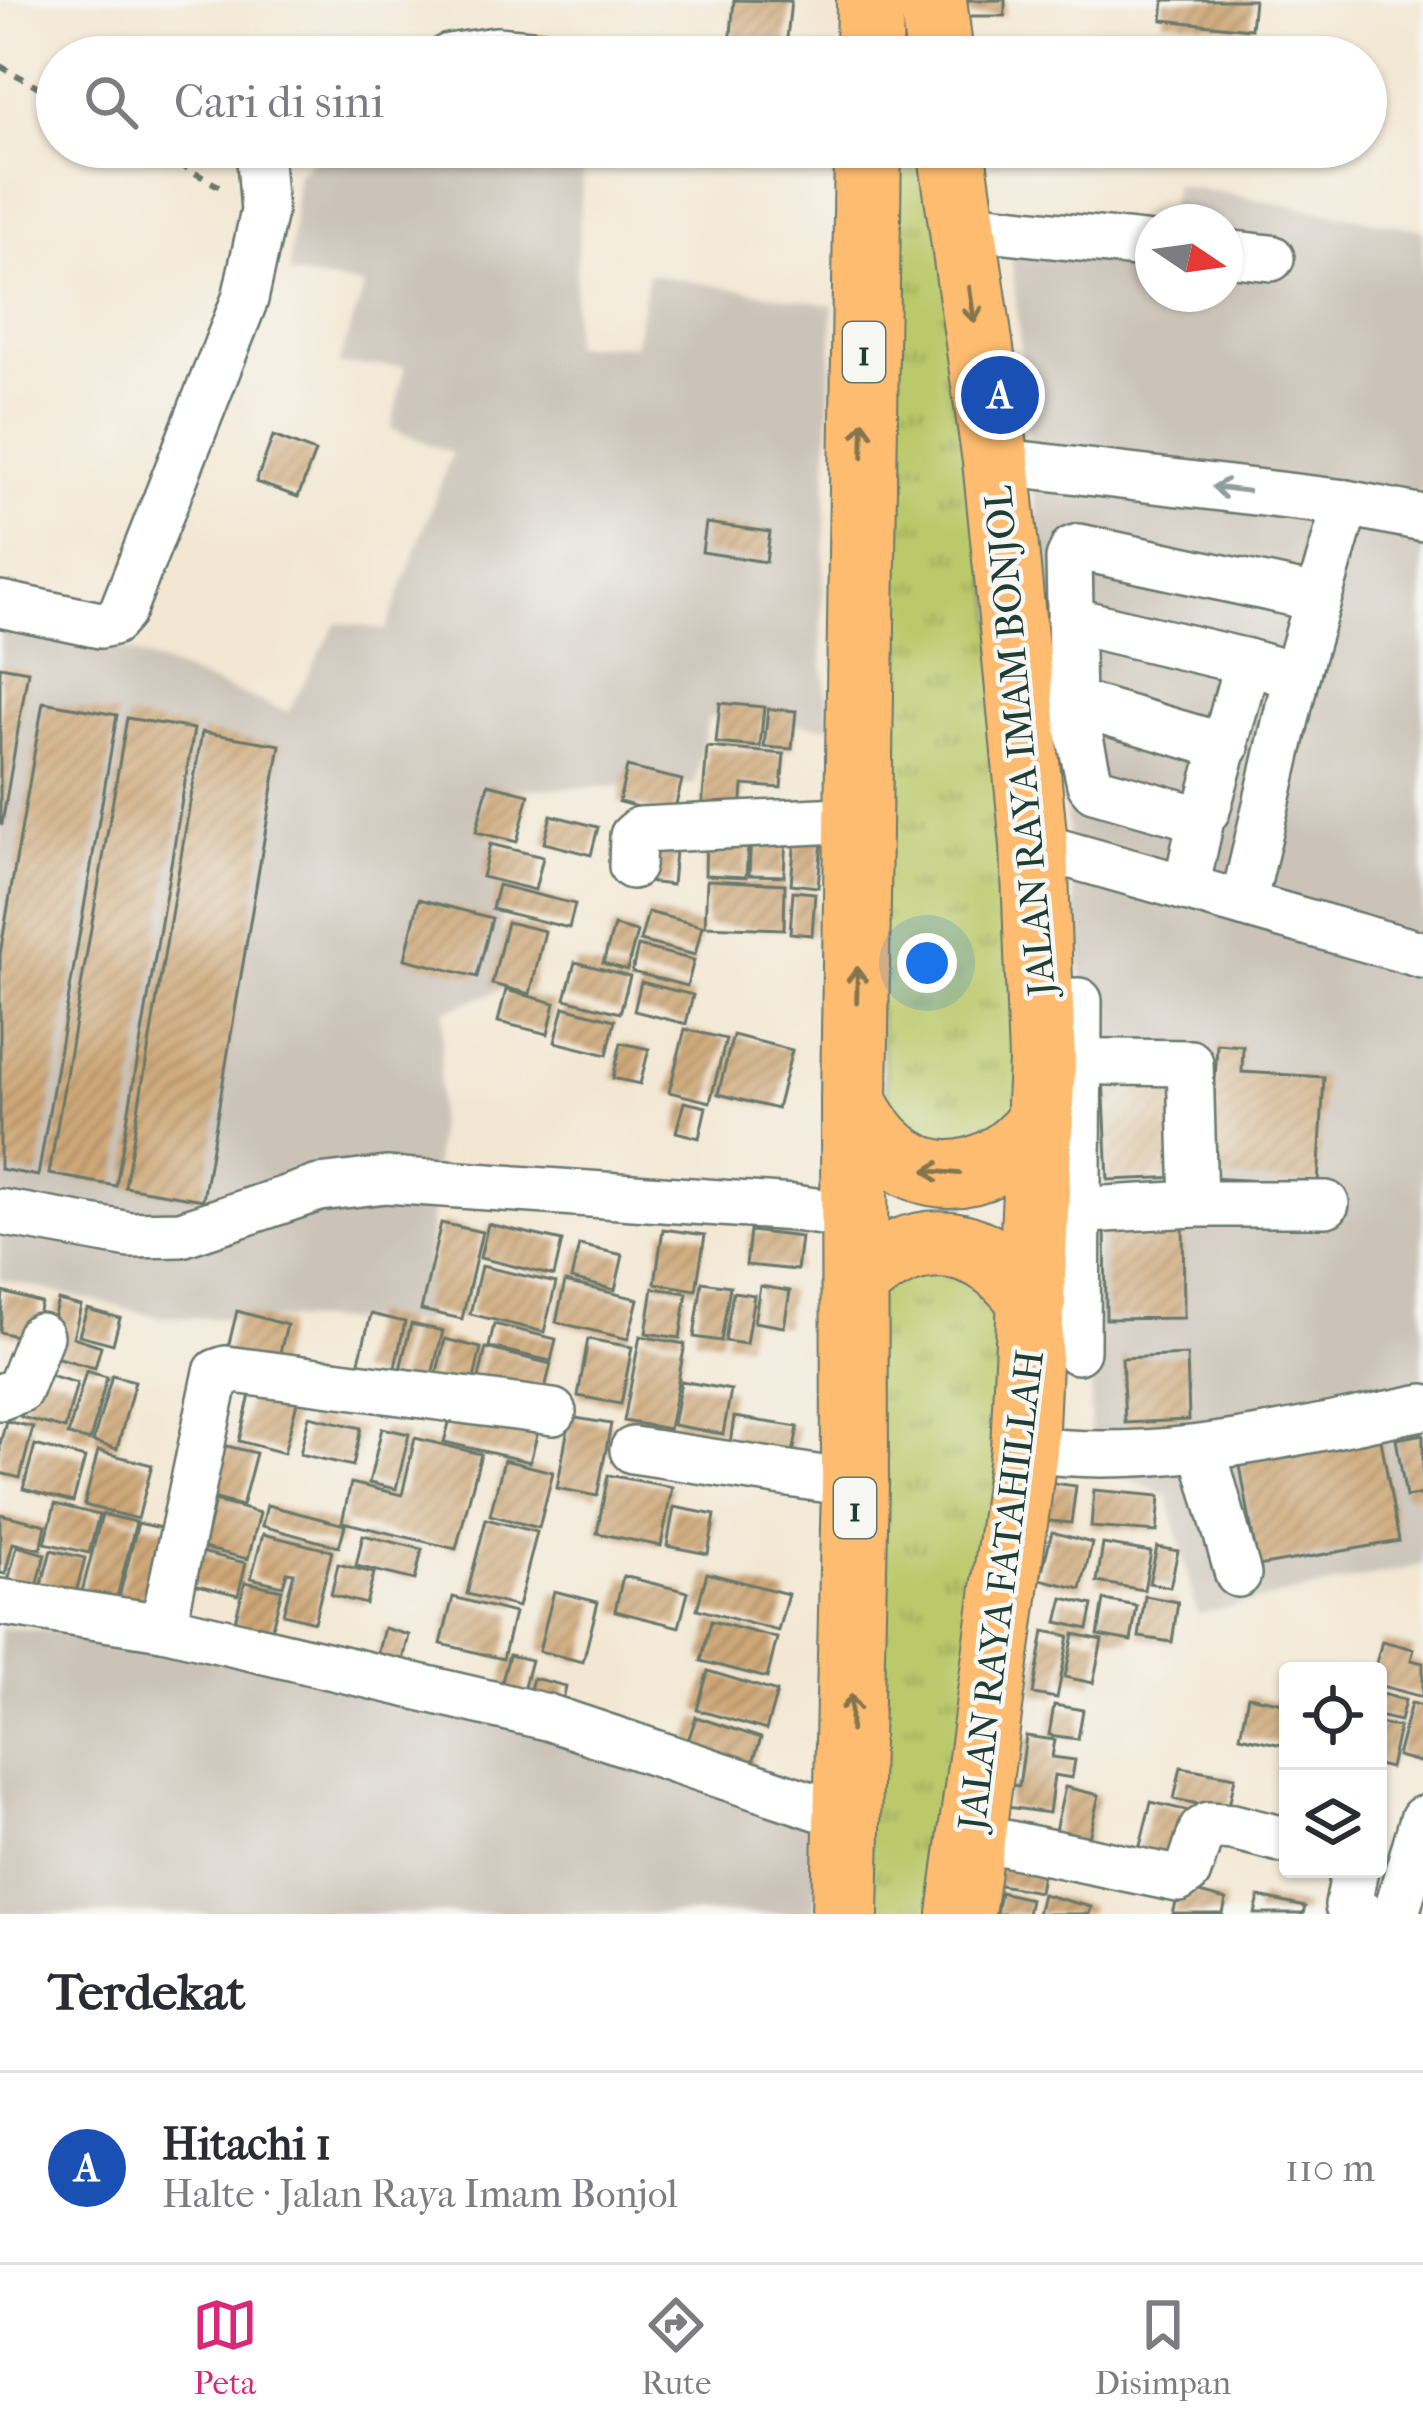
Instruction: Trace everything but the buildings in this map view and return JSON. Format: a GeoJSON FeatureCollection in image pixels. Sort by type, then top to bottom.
{"type":"FeatureCollection","features":[{"type":"Feature","properties":{"kind":"highway"},"geometry":{"type":"LineString","coordinates":[[869,36],[870,0]]}},
{"type":"Feature","properties":{"kind":"highway"},"geometry":{"type":"LineString","coordinates":[[933,0],[937,36]]}},
{"type":"Feature","properties":{"kind":"highway","name":"1"},"geometry":{"type":"LineString","coordinates":[[845,1914],[855,1484],[854,1102],[868,168]]}},
{"type":"Feature","properties":{"kind":"highway","name":"JALAN RAYA IMAM BONJOL"},"geometry":{"type":"LineString","coordinates":[[954,168],[996,461],[1050,1061]]}},
{"type":"Feature","properties":{"kind":"highway"},"geometry":{"type":"LineString","coordinates":[[854,1102],[869,1133],[893,1157],[923,1171],[957,1175],[990,1167],[1018,1149],[1050,1061]]}},
{"type":"Feature","properties":{"kind":"highway","name":"JALAN RAYA FATAHILLAH"},"geometry":{"type":"LineString","coordinates":[[961,1914],[1024,1449],[1032,1302],[1059,1211],[1050,1061]]}},
{"type":"Feature","properties":{"kind":"highway"},"geometry":{"type":"LineString","coordinates":[[856,1282],[878,1261],[905,1248],[934,1243],[964,1247],[992,1258],[1032,1302]]}},
{"type":"Feature","properties":{"kind":"street"},"geometry":{"type":"LineString","coordinates":[[0,604],[100,625],[113,622],[122,612],[245,299],[264,211],[261,168]]}},
{"type":"Feature","properties":{"kind":"street"},"geometry":{"type":"LineString","coordinates":[[961,225],[1135,244]]}},
{"type":"Feature","properties":{"kind":"street"},"geometry":{"type":"LineString","coordinates":[[1243,256],[1271,258]]}},
{"type":"Feature","properties":{"kind":"street"},"geometry":{"type":"LineString","coordinates":[[996,461],[1346,503],[1423,518]]}},
{"type":"Feature","properties":{"kind":"street"},"geometry":{"type":"LineString","coordinates":[[1243,904],[1316,598],[1346,503]]}},
{"type":"Feature","properties":{"kind":"street"},"geometry":{"type":"LineString","coordinates":[[1246,662],[1226,747],[1202,815],[1193,817],[1094,789],[1072,702],[1069,559],[1073,549],[1316,598]]}},
{"type":"Feature","properties":{"kind":"street"},"geometry":{"type":"LineString","coordinates":[[1070,620],[1296,676]]}},
{"type":"Feature","properties":{"kind":"street"},"geometry":{"type":"LineString","coordinates":[[1072,702],[1226,747]]}},
{"type":"Feature","properties":{"kind":"street"},"geometry":{"type":"LineString","coordinates":[[1186,888],[1202,815]]}},
{"type":"Feature","properties":{"kind":"street"},"geometry":{"type":"LineString","coordinates":[[632,866],[633,836],[640,830],[860,819]]}},
{"type":"Feature","properties":{"kind":"street"},"geometry":{"type":"LineString","coordinates":[[1034,845],[1423,955]]}},
{"type":"Feature","properties":{"kind":"street"},"geometry":{"type":"LineString","coordinates":[[1050,1061],[1190,1063],[1194,1204]]}},
{"type":"Feature","properties":{"kind":"street"},"geometry":{"type":"LineString","coordinates":[[0,1213],[130,1235],[181,1234],[319,1188],[386,1180],[794,1208],[856,1217]]}},
{"type":"Feature","properties":{"kind":"street"},"geometry":{"type":"LineString","coordinates":[[1077,1351],[1059,1211],[1326,1204]]}},
{"type":"Feature","properties":{"kind":"street"},"geometry":{"type":"LineString","coordinates":[[0,1397],[19,1390],[40,1336]]}},
{"type":"Feature","properties":{"kind":"street"},"geometry":{"type":"LineString","coordinates":[[163,1627],[217,1372],[226,1369],[553,1412]]}},
{"type":"Feature","properties":{"kind":"street"},"geometry":{"type":"LineString","coordinates":[[1024,1449],[1068,1455],[1203,1450],[1423,1406]]}},
{"type":"Feature","properties":{"kind":"street"},"geometry":{"type":"LineString","coordinates":[[633,1450],[855,1484]]}},
{"type":"Feature","properties":{"kind":"street"},"geometry":{"type":"LineString","coordinates":[[1203,1450],[1238,1574]]}},
{"type":"Feature","properties":{"kind":"street"},"geometry":{"type":"LineString","coordinates":[[0,1602],[163,1627],[548,1717],[850,1818]]}},
{"type":"Feature","properties":{"kind":"street"},"geometry":{"type":"LineString","coordinates":[[1396,1914],[1423,1819]]}},
{"type":"Feature","properties":{"kind":"street"},"geometry":{"type":"LineString","coordinates":[[971,1836],[1178,1879],[1188,1872],[1202,1830],[1209,1825],[1279,1839]]}},
{"type":"Feature","properties":{"kind":"street"},"geometry":{"type":"LineString","coordinates":[[1353,1878],[1348,1906],[1363,1914]]}},
{"type":"Feature","properties":{"kind":"path"},"geometry":{"type":"LineString","coordinates":[[0,66],[36,86]]}},
{"type":"Feature","properties":{"kind":"path"},"geometry":{"type":"LineString","coordinates":[[186,168],[264,211]]}},
{"type":"Feature","properties":{"kind":"shaded area"},"geometry":{"type":"Polygon","coordinates":[[[304,168],[584,168],[571,345],[635,345],[648,274],[833,305],[821,645],[830,727],[708,717],[695,784],[493,790],[505,988],[444,1011],[425,1322],[161,1317],[0,1279],[0,602],[288,712],[337,622],[386,630],[452,453],[391,429],[405,366],[338,365],[365,286],[289,274],[297,175],[304,168]]]}},
{"type":"Feature","properties":{"kind":"shaded area"},"geometry":{"type":"Polygon","coordinates":[[[1174,184],[1423,230],[1423,1565],[1197,1614],[1169,1497],[1089,1460],[1100,1162],[1008,220],[1135,237],[1135,312],[1243,312],[1243,204],[1170,204],[1174,184]]]}},
{"type":"Feature","properties":{"kind":"shaded area"},"geometry":{"type":"Polygon","coordinates":[[[0,1628],[178,1638],[818,1805],[815,1914],[0,1914],[0,1628]]]}},
{"type":"Feature","properties":{"kind":"green space"},"geometry":{"type":"Polygon","coordinates":[[[868,168],[953,168],[1040,1122],[893,1157],[860,819],[868,168]]]}},
{"type":"Feature","properties":{"kind":"green space"},"geometry":{"type":"Polygon","coordinates":[[[878,1261],[1015,1278],[961,1914],[845,1914],[878,1261]]]}},
{"type":"Feature","properties":{"kind":"place","name":"Hitachi 1"},"geometry":{"type":"Point","coordinates":[1000,395]}}]}
